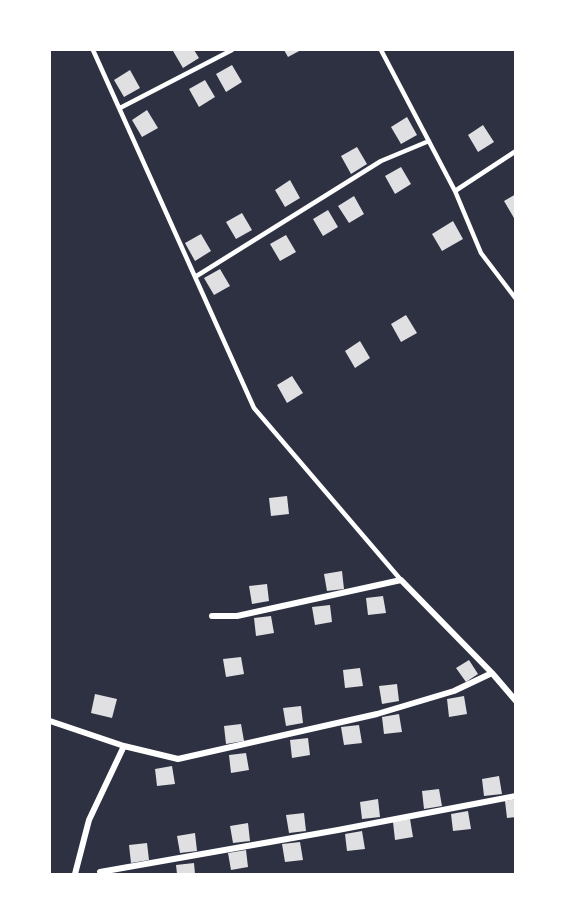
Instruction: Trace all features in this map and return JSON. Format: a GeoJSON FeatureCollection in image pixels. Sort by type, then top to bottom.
{"type":"FeatureCollection","features":[{"type":"Feature","properties":{"kind":"street"},"geometry":{"type":"LineString","coordinates":[[212,616],[237,616],[401,580],[516,700]]}},
{"type":"Feature","properties":{"kind":"street"},"geometry":{"type":"LineString","coordinates":[[50,721],[124,746],[177,759],[378,714],[454,691],[492,673]]}},
{"type":"Feature","properties":{"kind":"street"},"geometry":{"type":"LineString","coordinates":[[75,874],[89,820],[124,746]]}},
{"type":"Feature","properties":{"kind":"street"},"geometry":{"type":"LineString","coordinates":[[100,872],[516,796]]}},
{"type":"Feature","properties":{"kind":"lane"},"geometry":{"type":"LineString","coordinates":[[93,50],[254,408],[401,580]]}},
{"type":"Feature","properties":{"kind":"lane"},"geometry":{"type":"LineString","coordinates":[[120,108],[232,50]]}},
{"type":"Feature","properties":{"kind":"lane"},"geometry":{"type":"LineString","coordinates":[[381,50],[455,191],[481,253],[516,299]]}},
{"type":"Feature","properties":{"kind":"lane"},"geometry":{"type":"LineString","coordinates":[[195,277],[381,161],[429,141]]}},
{"type":"Feature","properties":{"kind":"lane"},"geometry":{"type":"LineString","coordinates":[[455,191],[516,151]]}},
{"type":"Feature","properties":{"kind":"building"},"geometry":{"type":"Polygon","coordinates":[[[194,50],[199,58],[183,68],[173,51],[194,50]]]}},
{"type":"Feature","properties":{"kind":"building"},"geometry":{"type":"Polygon","coordinates":[[[284,50],[301,50],[288,57],[284,50]]]}},
{"type":"Feature","properties":{"kind":"building"},"geometry":{"type":"Polygon","coordinates":[[[232,65],[242,82],[226,92],[216,74],[232,65]]]}},
{"type":"Feature","properties":{"kind":"building"},"geometry":{"type":"Polygon","coordinates":[[[130,70],[140,88],[124,97],[114,80],[130,70]]]}},
{"type":"Feature","properties":{"kind":"building"},"geometry":{"type":"Polygon","coordinates":[[[205,80],[215,97],[199,107],[189,89],[205,80]]]}},
{"type":"Feature","properties":{"kind":"building"},"geometry":{"type":"Polygon","coordinates":[[[147,110],[158,128],[142,137],[132,120],[147,110]]]}},
{"type":"Feature","properties":{"kind":"building"},"geometry":{"type":"Polygon","coordinates":[[[407,117],[417,135],[401,144],[391,127],[407,117]]]}},
{"type":"Feature","properties":{"kind":"building"},"geometry":{"type":"Polygon","coordinates":[[[483,125],[494,142],[478,152],[468,135],[483,125]]]}},
{"type":"Feature","properties":{"kind":"building"},"geometry":{"type":"Polygon","coordinates":[[[357,147],[367,164],[351,174],[341,156],[357,147]]]}},
{"type":"Feature","properties":{"kind":"building"},"geometry":{"type":"Polygon","coordinates":[[[401,167],[411,184],[395,194],[385,176],[401,167]]]}},
{"type":"Feature","properties":{"kind":"building"},"geometry":{"type":"Polygon","coordinates":[[[290,180],[300,198],[285,207],[275,190],[290,180]]]}},
{"type":"Feature","properties":{"kind":"building"},"geometry":{"type":"Polygon","coordinates":[[[516,194],[516,217],[514,218],[504,201],[516,194]]]}},
{"type":"Feature","properties":{"kind":"building"},"geometry":{"type":"Polygon","coordinates":[[[354,196],[364,214],[349,223],[338,206],[354,196]]]}},
{"type":"Feature","properties":{"kind":"building"},"geometry":{"type":"Polygon","coordinates":[[[328,210],[338,227],[323,236],[313,219],[328,210]]]}},
{"type":"Feature","properties":{"kind":"building"},"geometry":{"type":"Polygon","coordinates":[[[242,213],[252,230],[236,239],[226,222],[242,213]]]}},
{"type":"Feature","properties":{"kind":"building"},"geometry":{"type":"Polygon","coordinates":[[[453,221],[463,239],[442,251],[432,234],[453,221]]]}},
{"type":"Feature","properties":{"kind":"building"},"geometry":{"type":"Polygon","coordinates":[[[201,234],[211,251],[195,261],[185,243],[201,234]]]}},
{"type":"Feature","properties":{"kind":"building"},"geometry":{"type":"Polygon","coordinates":[[[286,235],[296,252],[280,261],[270,244],[286,235]]]}},
{"type":"Feature","properties":{"kind":"building"},"geometry":{"type":"Polygon","coordinates":[[[220,269],[230,286],[214,295],[204,278],[220,269]]]}},
{"type":"Feature","properties":{"kind":"building"},"geometry":{"type":"Polygon","coordinates":[[[406,315],[417,333],[401,342],[391,324],[406,315]]]}},
{"type":"Feature","properties":{"kind":"building"},"geometry":{"type":"Polygon","coordinates":[[[360,341],[370,358],[355,368],[345,351],[360,341]]]}},
{"type":"Feature","properties":{"kind":"building"},"geometry":{"type":"Polygon","coordinates":[[[292,376],[303,393],[287,403],[277,385],[292,376]]]}},
{"type":"Feature","properties":{"kind":"building"},"geometry":{"type":"Polygon","coordinates":[[[287,496],[289,514],[271,516],[269,498],[287,496]]]}},
{"type":"Feature","properties":{"kind":"building"},"geometry":{"type":"Polygon","coordinates":[[[342,571],[344,589],[327,591],[324,574],[342,571]]]}},
{"type":"Feature","properties":{"kind":"building"},"geometry":{"type":"Polygon","coordinates":[[[267,584],[269,601],[252,604],[249,586],[267,584]]]}},
{"type":"Feature","properties":{"kind":"building"},"geometry":{"type":"Polygon","coordinates":[[[383,596],[386,613],[368,615],[366,598],[383,596]]]}},
{"type":"Feature","properties":{"kind":"building"},"geometry":{"type":"Polygon","coordinates":[[[330,605],[332,622],[315,625],[312,607],[330,605]]]}},
{"type":"Feature","properties":{"kind":"building"},"geometry":{"type":"Polygon","coordinates":[[[271,616],[274,633],[256,636],[254,618],[271,616]]]}},
{"type":"Feature","properties":{"kind":"building"},"geometry":{"type":"Polygon","coordinates":[[[241,657],[244,674],[226,677],[223,659],[241,657]]]}},
{"type":"Feature","properties":{"kind":"building"},"geometry":{"type":"Polygon","coordinates":[[[469,660],[478,674],[466,682],[456,668],[469,660]]]}},
{"type":"Feature","properties":{"kind":"building"},"geometry":{"type":"Polygon","coordinates":[[[360,668],[363,686],[345,688],[343,670],[360,668]]]}},
{"type":"Feature","properties":{"kind":"building"},"geometry":{"type":"Polygon","coordinates":[[[397,684],[399,701],[382,704],[379,686],[397,684]]]}},
{"type":"Feature","properties":{"kind":"building"},"geometry":{"type":"Polygon","coordinates":[[[95,694],[117,699],[112,718],[91,713],[95,694]]]}},
{"type":"Feature","properties":{"kind":"building"},"geometry":{"type":"Polygon","coordinates":[[[464,696],[467,714],[449,717],[447,699],[464,696]]]}},
{"type":"Feature","properties":{"kind":"building"},"geometry":{"type":"Polygon","coordinates":[[[301,706],[303,723],[286,726],[283,708],[301,706]]]}},
{"type":"Feature","properties":{"kind":"building"},"geometry":{"type":"Polygon","coordinates":[[[399,714],[402,732],[384,734],[382,717],[399,714]]]}},
{"type":"Feature","properties":{"kind":"building"},"geometry":{"type":"Polygon","coordinates":[[[241,724],[244,741],[226,744],[224,726],[241,724]]]}},
{"type":"Feature","properties":{"kind":"building"},"geometry":{"type":"Polygon","coordinates":[[[359,725],[362,743],[344,745],[341,727],[359,725]]]}},
{"type":"Feature","properties":{"kind":"building"},"geometry":{"type":"Polygon","coordinates":[[[308,738],[310,755],[292,758],[290,740],[308,738]]]}},
{"type":"Feature","properties":{"kind":"building"},"geometry":{"type":"Polygon","coordinates":[[[246,753],[249,770],[231,773],[229,755],[246,753]]]}},
{"type":"Feature","properties":{"kind":"building"},"geometry":{"type":"Polygon","coordinates":[[[172,766],[175,784],[157,786],[155,769],[172,766]]]}},
{"type":"Feature","properties":{"kind":"building"},"geometry":{"type":"Polygon","coordinates":[[[499,776],[502,794],[484,796],[482,779],[499,776]]]}},
{"type":"Feature","properties":{"kind":"building"},"geometry":{"type":"Polygon","coordinates":[[[439,789],[442,806],[424,809],[422,791],[439,789]]]}},
{"type":"Feature","properties":{"kind":"building"},"geometry":{"type":"Polygon","coordinates":[[[378,799],[380,817],[362,819],[360,802],[378,799]]]}},
{"type":"Feature","properties":{"kind":"building"},"geometry":{"type":"Polygon","coordinates":[[[516,799],[516,817],[507,818],[505,801],[516,799]]]}},
{"type":"Feature","properties":{"kind":"building"},"geometry":{"type":"Polygon","coordinates":[[[468,811],[471,829],[453,831],[451,814],[468,811]]]}},
{"type":"Feature","properties":{"kind":"building"},"geometry":{"type":"Polygon","coordinates":[[[304,813],[306,831],[289,833],[286,815],[304,813]]]}},
{"type":"Feature","properties":{"kind":"building"},"geometry":{"type":"Polygon","coordinates":[[[410,819],[413,837],[395,840],[393,822],[410,819]]]}},
{"type":"Feature","properties":{"kind":"building"},"geometry":{"type":"Polygon","coordinates":[[[248,823],[250,841],[233,843],[230,826],[248,823]]]}},
{"type":"Feature","properties":{"kind":"building"},"geometry":{"type":"Polygon","coordinates":[[[362,831],[365,849],[347,851],[345,834],[362,831]]]}},
{"type":"Feature","properties":{"kind":"building"},"geometry":{"type":"Polygon","coordinates":[[[195,833],[197,851],[180,853],[177,836],[195,833]]]}},
{"type":"Feature","properties":{"kind":"building"},"geometry":{"type":"Polygon","coordinates":[[[300,842],[303,860],[285,862],[282,844],[300,842]]]}},
{"type":"Feature","properties":{"kind":"building"},"geometry":{"type":"Polygon","coordinates":[[[147,843],[149,860],[131,863],[129,845],[147,843]]]}},
{"type":"Feature","properties":{"kind":"building"},"geometry":{"type":"Polygon","coordinates":[[[246,850],[248,867],[231,870],[228,853],[246,850]]]}},
{"type":"Feature","properties":{"kind":"building"},"geometry":{"type":"Polygon","coordinates":[[[194,863],[195,874],[177,874],[176,865],[194,863]]]}}]}
